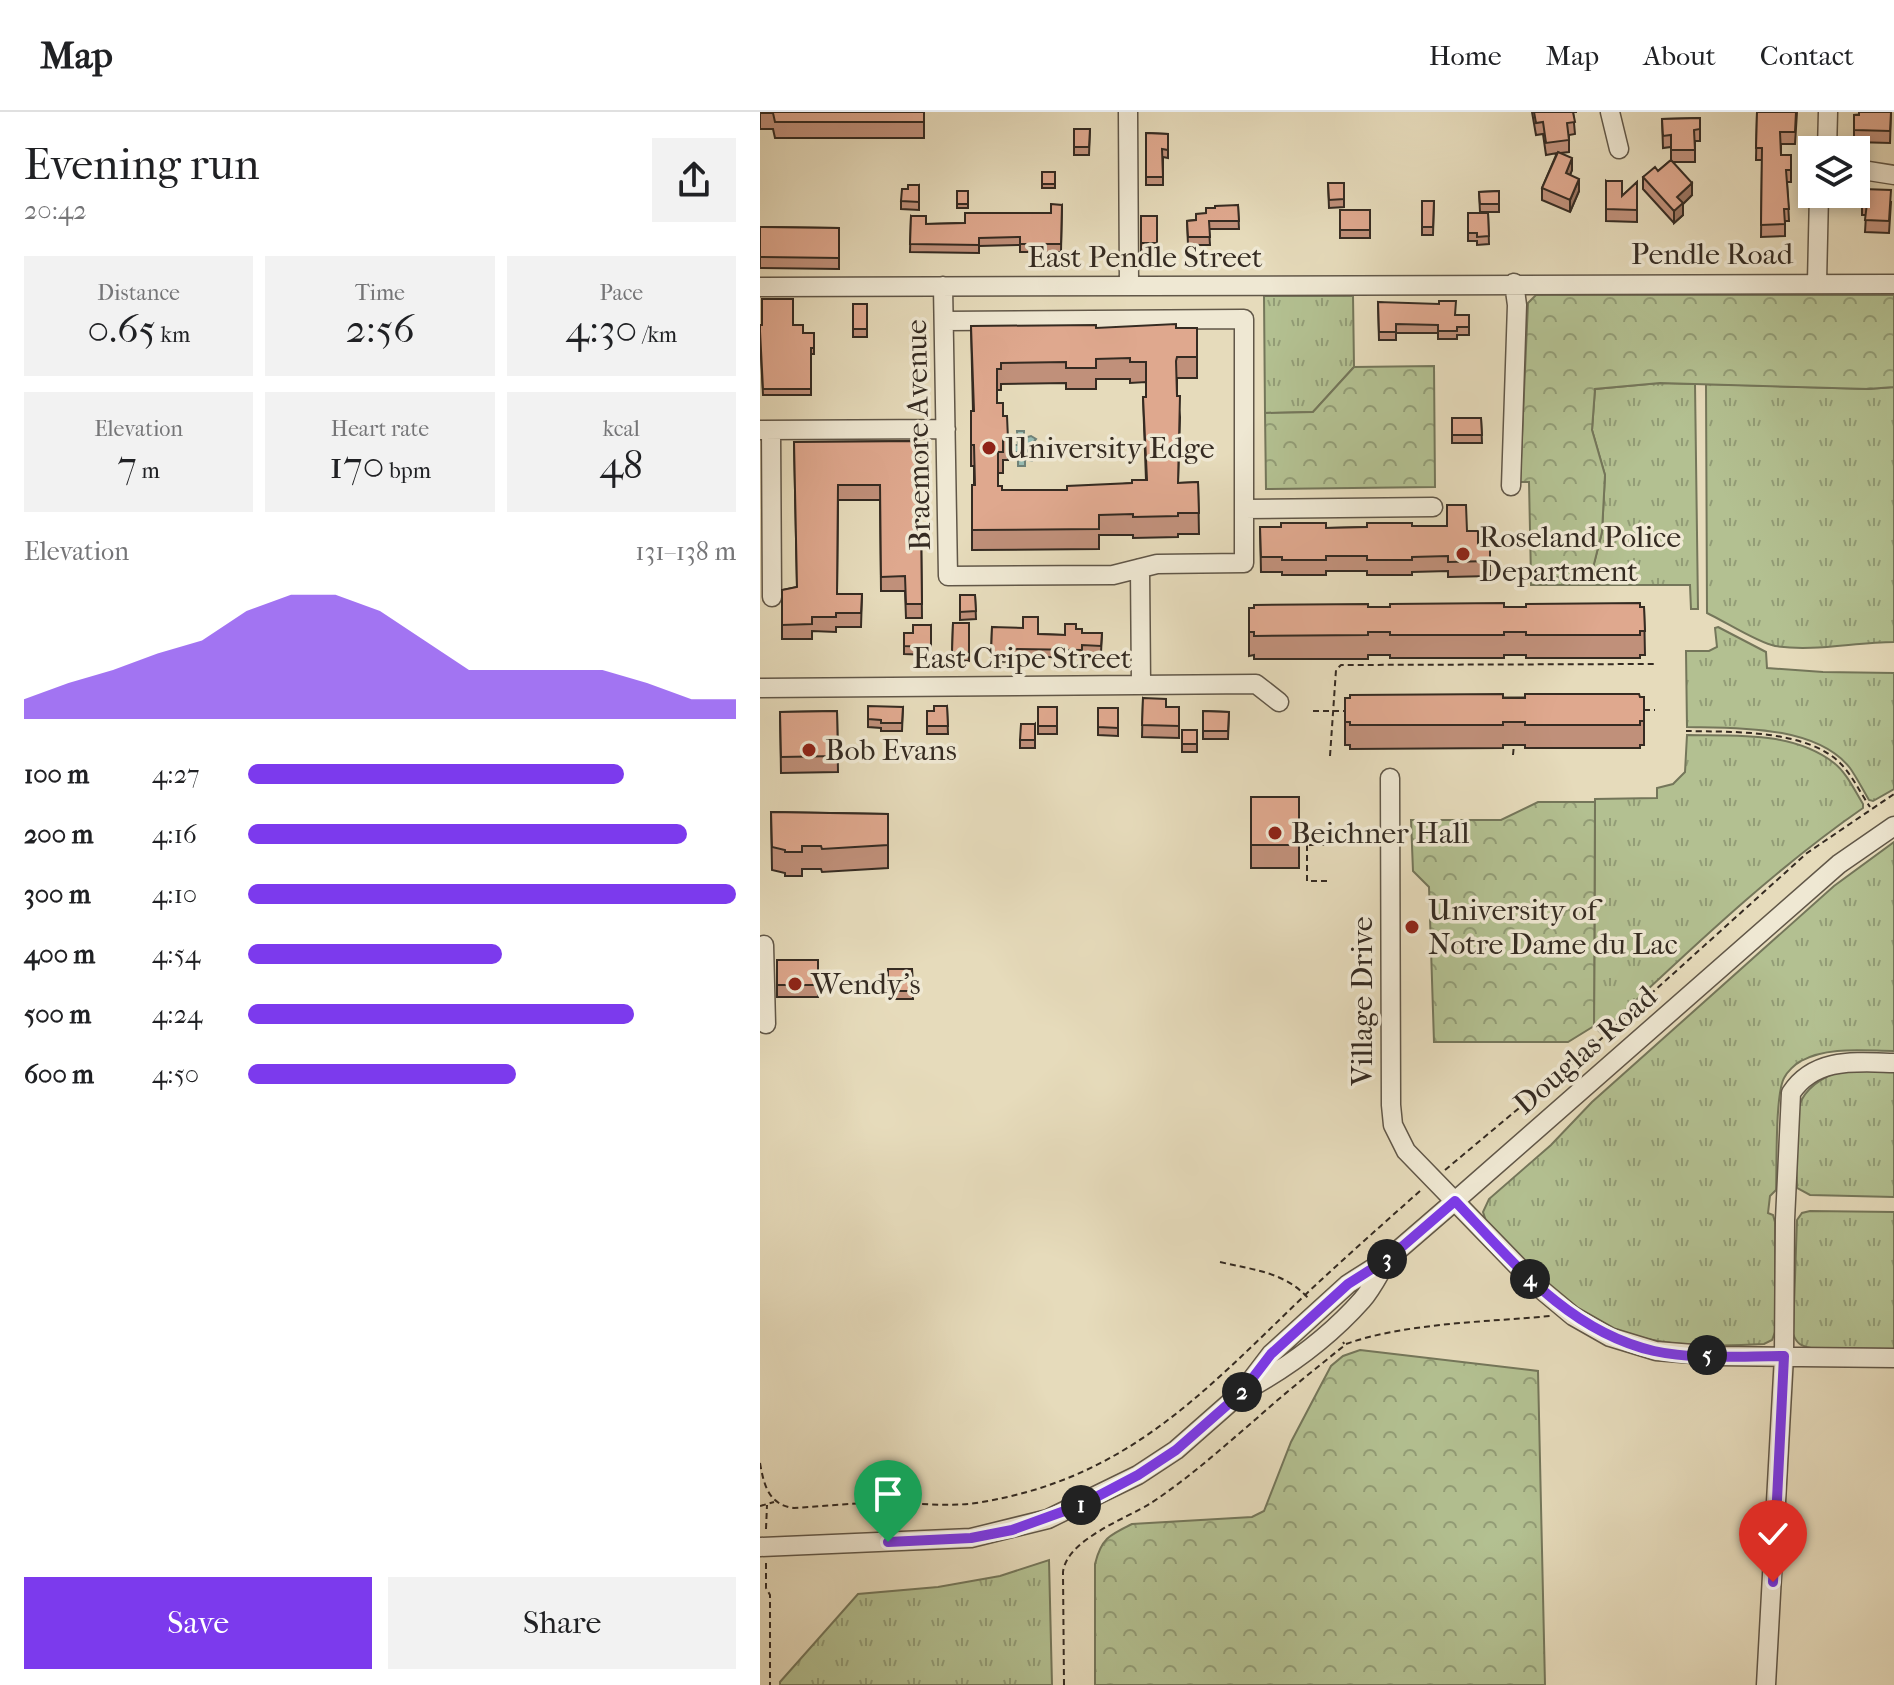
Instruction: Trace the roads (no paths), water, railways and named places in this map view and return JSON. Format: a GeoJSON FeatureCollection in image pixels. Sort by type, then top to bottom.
{"type":"FeatureCollection","features":[{"type":"Feature","properties":{"kind":"street"},"geometry":{"type":"LineString","coordinates":[[1128,112],[1129,285]]}},
{"type":"Feature","properties":{"kind":"street"},"geometry":{"type":"LineString","coordinates":[[1610,112],[1619,149]]}},
{"type":"Feature","properties":{"kind":"street"},"geometry":{"type":"LineString","coordinates":[[1827,136],[1828,112]]}},
{"type":"Feature","properties":{"kind":"street"},"geometry":{"type":"LineString","coordinates":[[1870,171],[1894,175]]}},
{"type":"Feature","properties":{"kind":"street"},"geometry":{"type":"LineString","coordinates":[[1817,282],[1819,208]]}},
{"type":"Feature","properties":{"kind":"street"},"geometry":{"type":"LineString","coordinates":[[1511,486],[1517,305],[1522,283]]}},
{"type":"Feature","properties":{"kind":"street","name":"East Pendle Street"},"geometry":{"type":"LineString","coordinates":[[760,287],[1522,283]]}},
{"type":"Feature","properties":{"kind":"street","name":"Pendle Road"},"geometry":{"type":"LineString","coordinates":[[1522,283],[1894,284]]}},
{"type":"Feature","properties":{"kind":"street","name":"Braemore Avenue"},"geometry":{"type":"LineString","coordinates":[[943,286],[948,576],[1113,575],[1157,564],[1244,563],[1244,509]]}},
{"type":"Feature","properties":{"kind":"street"},"geometry":{"type":"LineString","coordinates":[[944,321],[1244,319],[1244,509],[1433,507]]}},
{"type":"Feature","properties":{"kind":"street"},"geometry":{"type":"LineString","coordinates":[[772,597],[766,430],[946,429]]}},
{"type":"Feature","properties":{"kind":"street"},"geometry":{"type":"LineString","coordinates":[[1140,568],[1141,685]]}},
{"type":"Feature","properties":{"kind":"street","name":"East Cripe Street"},"geometry":{"type":"LineString","coordinates":[[760,688],[1256,684],[1279,702]]}},
{"type":"Feature","properties":{"kind":"street","name":"Village Drive"},"geometry":{"type":"LineString","coordinates":[[1390,778],[1391,1105],[1398,1139],[1406,1151],[1537,1286],[1570,1314],[1610,1337],[1656,1351],[1718,1356],[1894,1358]]}},
{"type":"Feature","properties":{"kind":"street","name":"Douglas Road"},"geometry":{"type":"LineString","coordinates":[[760,1547],[971,1538],[1048,1519],[1138,1475],[1176,1450],[1242,1392],[1271,1354],[1348,1284],[1389,1258],[1839,864],[1894,826]]}},
{"type":"Feature","properties":{"kind":"street"},"geometry":{"type":"LineString","coordinates":[[764,945],[766,1024]]}},
{"type":"Feature","properties":{"kind":"street"},"geometry":{"type":"LineString","coordinates":[[1766,1685],[1784,1356],[1785,1211],[1791,1093],[1799,1082],[1814,1071],[1833,1064],[1894,1063]]}},
{"type":"Feature","properties":{"kind":"water"},"geometry":{"type":"Polygon","coordinates":[[[1017,431],[1024,431],[1024,438],[1031,436],[1036,439],[1027,445],[1027,451],[1036,457],[1032,461],[1025,459],[1025,466],[1018,466],[1018,452],[1013,452],[1013,445],[1018,445],[1017,431]]]}},
{"type":"Feature","properties":{"kind":"place","name":"University Edge"},"geometry":{"type":"Point","coordinates":[989,448]}},
{"type":"Feature","properties":{"kind":"place","name":"Roseland Police Department"},"geometry":{"type":"Point","coordinates":[1463,554]}},
{"type":"Feature","properties":{"kind":"place","name":"Bob Evans"},"geometry":{"type":"Point","coordinates":[809,750]}},
{"type":"Feature","properties":{"kind":"place","name":"Beichner Hall"},"geometry":{"type":"Point","coordinates":[1275,833]}},
{"type":"Feature","properties":{"kind":"place","name":"University of Notre Dame du Lac"},"geometry":{"type":"Point","coordinates":[1412,927]}},
{"type":"Feature","properties":{"kind":"place","name":"Wendy's"},"geometry":{"type":"Point","coordinates":[795,984]}}]}
